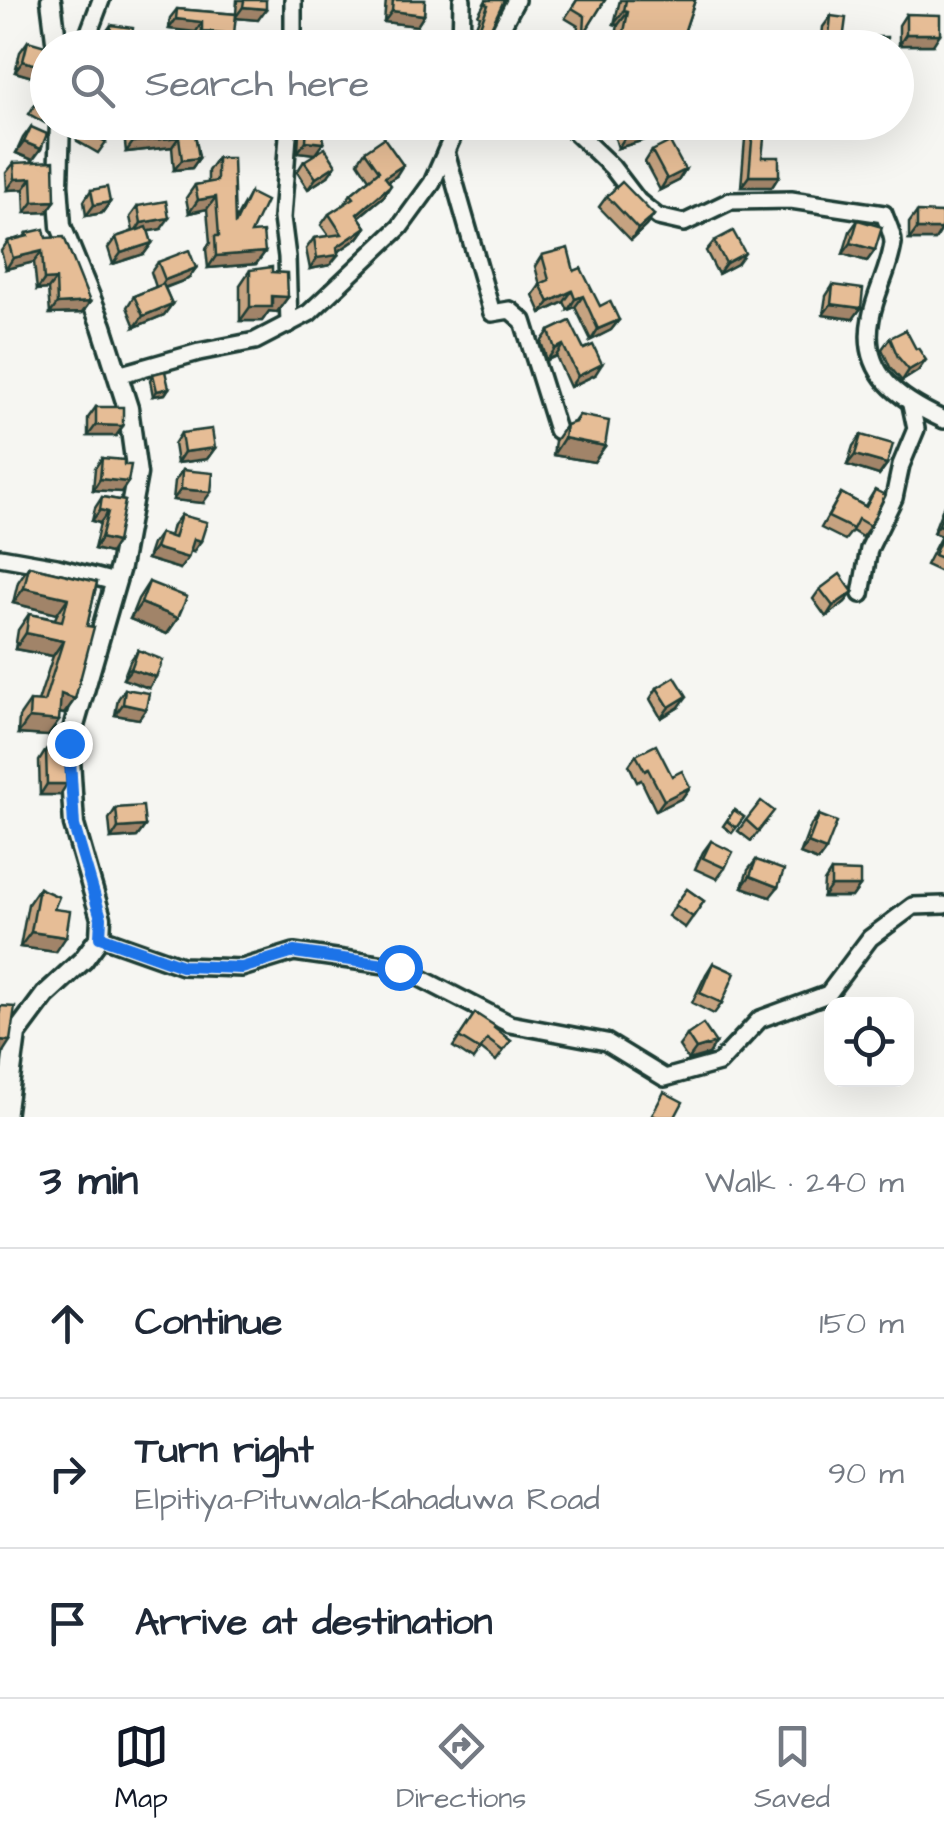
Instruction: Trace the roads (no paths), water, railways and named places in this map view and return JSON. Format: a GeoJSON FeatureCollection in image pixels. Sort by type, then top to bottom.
{"type":"FeatureCollection","features":[{"type":"Feature","properties":{"kind":"street"},"geometry":{"type":"LineString","coordinates":[[51,0],[54,30]]}},
{"type":"Feature","properties":{"kind":"street"},"geometry":{"type":"LineString","coordinates":[[89,30],[100,0]]}},
{"type":"Feature","properties":{"kind":"street"},"geometry":{"type":"LineString","coordinates":[[292,30],[293,0]]}},
{"type":"Feature","properties":{"kind":"street"},"geometry":{"type":"LineString","coordinates":[[462,0],[462,30]]}},
{"type":"Feature","properties":{"kind":"street"},"geometry":{"type":"LineString","coordinates":[[500,30],[516,0]]}},
{"type":"Feature","properties":{"kind":"street"},"geometry":{"type":"LineString","coordinates":[[5,1117],[16,1034],[45,995],[83,960],[100,937],[101,918],[74,826],[69,743],[116,582],[137,474],[128,408],[102,326],[62,226],[59,140]]}},
{"type":"Feature","properties":{"kind":"street"},"geometry":{"type":"LineString","coordinates":[[288,140],[282,218],[289,324]]}},
{"type":"Feature","properties":{"kind":"street"},"geometry":{"type":"LineString","coordinates":[[118,376],[199,352],[256,341],[309,313],[400,227],[432,183],[451,140]]}},
{"type":"Feature","properties":{"kind":"street"},"geometry":{"type":"LineString","coordinates":[[584,140],[612,167],[638,201],[658,217],[684,224],[730,201],[791,200],[884,214],[894,240],[871,318],[870,350],[882,379],[910,405],[944,420]]}},
{"type":"Feature","properties":{"kind":"street"},"geometry":{"type":"LineString","coordinates":[[446,152],[492,313],[510,310],[524,321],[557,430]]}},
{"type":"Feature","properties":{"kind":"street"},"geometry":{"type":"LineString","coordinates":[[861,594],[870,549],[894,498],[900,465],[916,429],[910,405]]}},
{"type":"Feature","properties":{"kind":"street"},"geometry":{"type":"LineString","coordinates":[[0,557],[116,582]]}},
{"type":"Feature","properties":{"kind":"street"},"geometry":{"type":"LineString","coordinates":[[100,937],[182,966],[242,968],[294,952],[399,967],[510,1024],[606,1042],[665,1078],[720,1063],[760,1019],[828,994],[870,938],[913,906],[944,905]]}}]}
